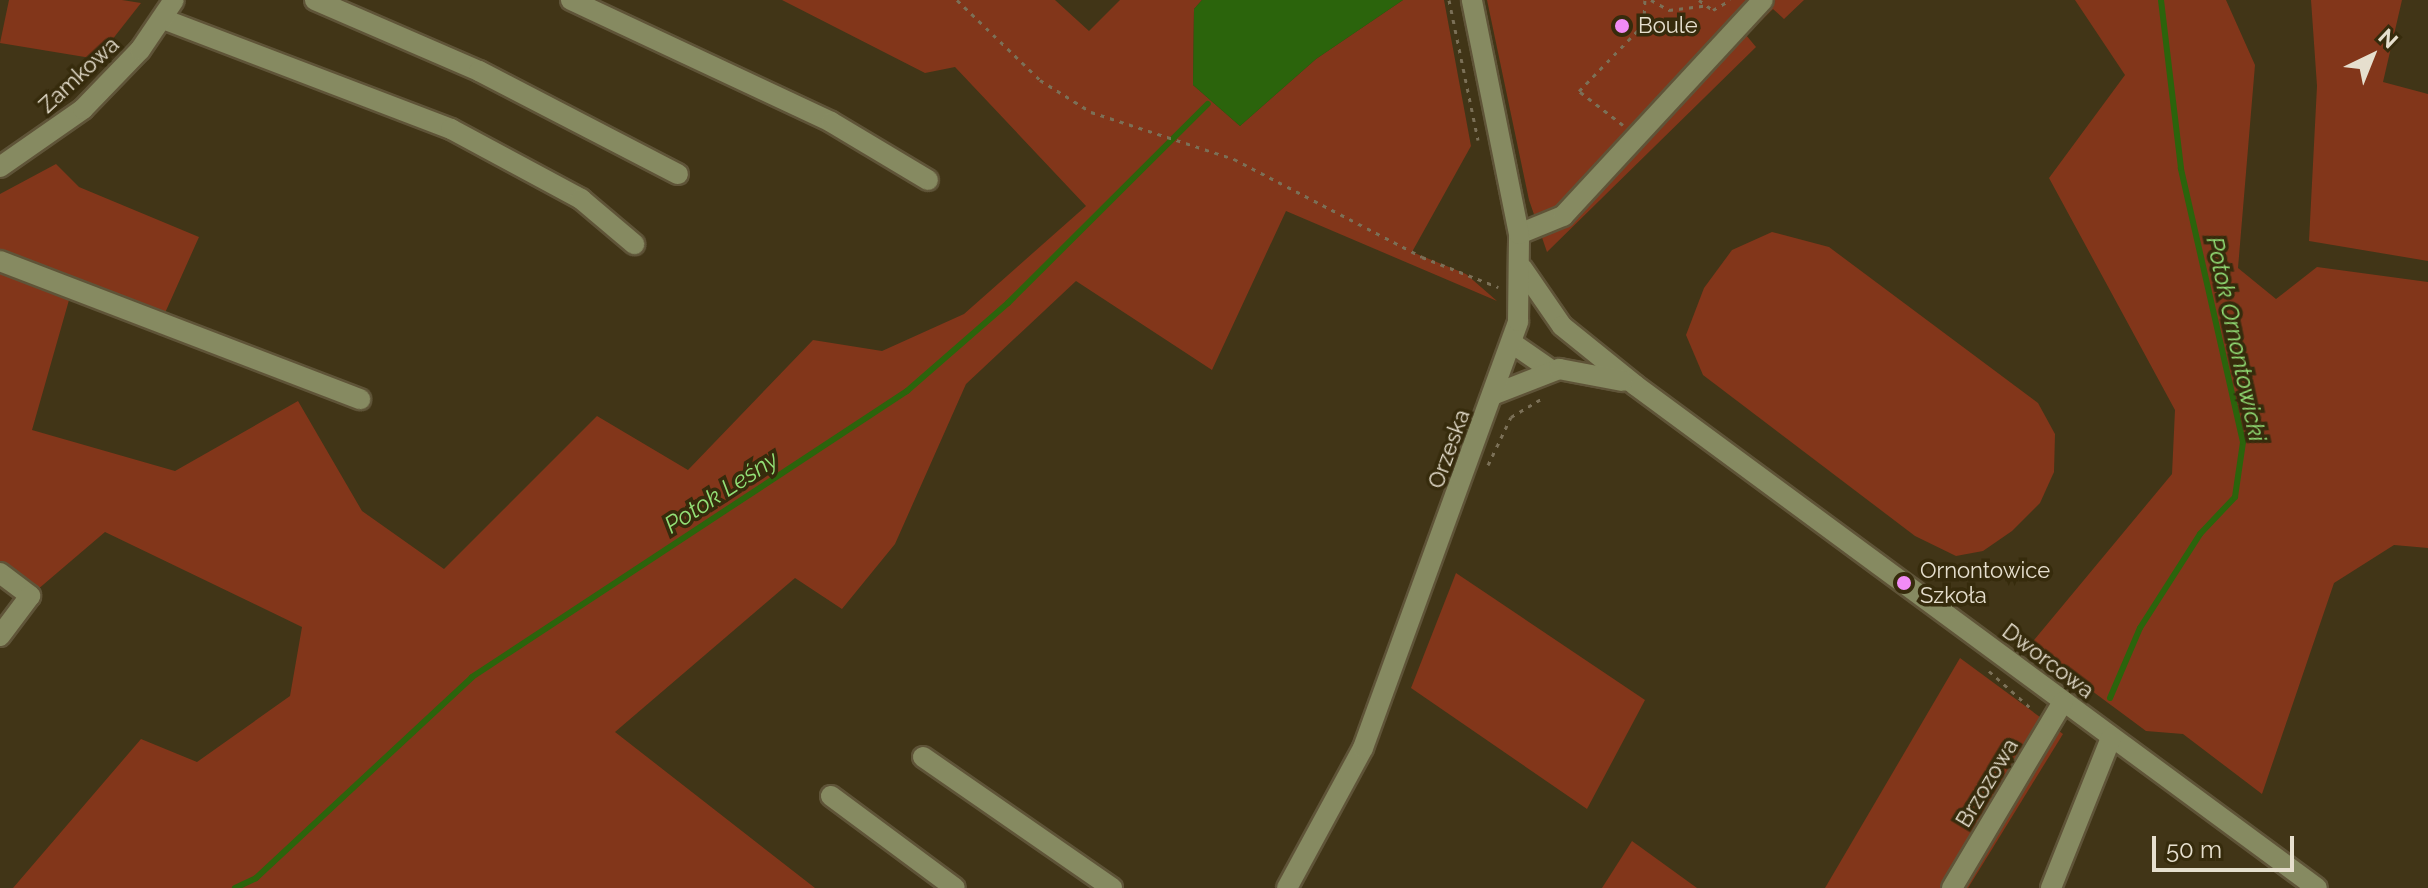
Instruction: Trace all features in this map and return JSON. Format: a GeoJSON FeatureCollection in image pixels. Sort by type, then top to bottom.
{"type":"FeatureCollection","features":[{"type":"Feature","properties":{"kind":"street","name":"Zamkowa"},"geometry":{"type":"LineString","coordinates":[[0,167],[83,109],[163,19],[174,0]]}},
{"type":"Feature","properties":{"kind":"street"},"geometry":{"type":"LineString","coordinates":[[315,0],[479,71],[678,174]]}},
{"type":"Feature","properties":{"kind":"street"},"geometry":{"type":"LineString","coordinates":[[571,0],[831,122],[928,180]]}},
{"type":"Feature","properties":{"kind":"street","name":"Orzeska"},"geometry":{"type":"LineString","coordinates":[[1287,888],[1363,748],[1495,394],[1518,321],[1522,295],[1519,234],[1472,0]]}},
{"type":"Feature","properties":{"kind":"street"},"geometry":{"type":"LineString","coordinates":[[1519,234],[1563,216],[1763,0]]}},
{"type":"Feature","properties":{"kind":"street"},"geometry":{"type":"LineString","coordinates":[[163,19],[451,129],[581,199],[634,244]]}},
{"type":"Feature","properties":{"kind":"street"},"geometry":{"type":"LineString","coordinates":[[0,261],[360,399]]}},
{"type":"Feature","properties":{"kind":"street","name":"Dworcowa"},"geometry":{"type":"LineString","coordinates":[[1522,268],[1566,329],[1635,385],[2317,888]]}},
{"type":"Feature","properties":{"kind":"street"},"geometry":{"type":"LineString","coordinates":[[1495,394],[1555,370],[1575,348],[1566,329],[1518,321]]}},
{"type":"Feature","properties":{"kind":"street"},"geometry":{"type":"LineString","coordinates":[[1512,343],[1555,370]]}},
{"type":"Feature","properties":{"kind":"street","name":"Dworcowa"},"geometry":{"type":"LineString","coordinates":[[1555,370],[1635,385]]}},
{"type":"Feature","properties":{"kind":"street"},"geometry":{"type":"LineString","coordinates":[[0,573],[30,596],[0,636]]}},
{"type":"Feature","properties":{"kind":"street","name":"Brzozowa"},"geometry":{"type":"LineString","coordinates":[[1952,888],[2063,702]]}},
{"type":"Feature","properties":{"kind":"street"},"geometry":{"type":"LineString","coordinates":[[2051,888],[2111,738]]}},
{"type":"Feature","properties":{"kind":"street"},"geometry":{"type":"LineString","coordinates":[[923,757],[1112,888]]}},
{"type":"Feature","properties":{"kind":"street"},"geometry":{"type":"LineString","coordinates":[[831,796],[955,888]]}},
{"type":"Feature","properties":{"kind":"path"},"geometry":{"type":"LineString","coordinates":[[957,0],[1040,80],[1091,112],[1234,159],[1422,257],[1522,295]]}},
{"type":"Feature","properties":{"kind":"path"},"geometry":{"type":"LineString","coordinates":[[1449,0],[1482,156]]}},
{"type":"Feature","properties":{"kind":"path"},"geometry":{"type":"LineString","coordinates":[[1620,121],[1579,91],[1644,24],[1648,0],[1657,5],[1729,3]]}},
{"type":"Feature","properties":{"kind":"path"},"geometry":{"type":"LineString","coordinates":[[1657,5],[1661,0]]}},
{"type":"Feature","properties":{"kind":"path"},"geometry":{"type":"LineString","coordinates":[[1699,0],[1704,6]]}},
{"type":"Feature","properties":{"kind":"path"},"geometry":{"type":"LineString","coordinates":[[1502,275],[1502,288]]}},
{"type":"Feature","properties":{"kind":"path"},"geometry":{"type":"LineString","coordinates":[[1487,469],[1511,417],[1548,396]]}},
{"type":"Feature","properties":{"kind":"path"},"geometry":{"type":"LineString","coordinates":[[1985,666],[2031,705],[2034,723]]}},
{"type":"Feature","properties":{"kind":"shaded area"},"geometry":{"type":"Polygon","coordinates":[[[9,0],[122,0],[141,3],[97,59],[0,43],[9,0]]]}},
{"type":"Feature","properties":{"kind":"shaded area"},"geometry":{"type":"Polygon","coordinates":[[[782,0],[1055,0],[1089,31],[1120,0],[1202,0],[1194,9],[1193,85],[1240,126],[1316,59],[1403,0],[1444,0],[1471,146],[1412,252],[1466,274],[1497,301],[1286,211],[1212,370],[1076,281],[966,384],[895,544],[842,609],[795,578],[615,732],[815,888],[13,888],[141,739],[197,762],[290,696],[302,627],[105,532],[30,596],[0,574],[0,194],[56,164],[79,187],[199,237],[156,333],[69,300],[32,430],[175,471],[298,401],[362,511],[444,569],[597,416],[688,470],[813,340],[882,351],[964,314],[1086,206],[955,67],[925,73],[782,0]]]}},
{"type":"Feature","properties":{"kind":"shaded area"},"geometry":{"type":"Polygon","coordinates":[[[1202,0],[1403,0],[1316,59],[1240,126],[1193,85],[1194,9],[1202,0]]]}},
{"type":"Feature","properties":{"kind":"shaded area"},"geometry":{"type":"Polygon","coordinates":[[[1487,0],[1804,0],[1784,19],[1773,9],[1746,35],[1756,47],[1547,252],[1529,200],[1487,0]]]}},
{"type":"Feature","properties":{"kind":"shaded area"},"geometry":{"type":"Polygon","coordinates":[[[2075,0],[2226,0],[2255,65],[2238,268],[2276,299],[2317,267],[2428,282],[2428,548],[2394,545],[2334,583],[2262,794],[2183,734],[2146,731],[2030,645],[2172,474],[2175,410],[2049,178],[2125,75],[2075,0]]]}},
{"type":"Feature","properties":{"kind":"shaded area"},"geometry":{"type":"Polygon","coordinates":[[[2311,0],[2402,0],[2383,82],[2428,94],[2428,261],[2309,241],[2317,86],[2311,0]]]}},
{"type":"Feature","properties":{"kind":"shaded area"},"geometry":{"type":"Polygon","coordinates":[[[1772,232],[1829,247],[2038,403],[2055,434],[2054,472],[2040,503],[2012,531],[1983,551],[1956,556],[1915,536],[1703,375],[1686,335],[1704,288],[1732,250],[1772,232]]]}},
{"type":"Feature","properties":{"kind":"shaded area"},"geometry":{"type":"Polygon","coordinates":[[[1456,573],[1645,700],[1587,809],[1411,688],[1456,573]]]}},
{"type":"Feature","properties":{"kind":"shaded area"},"geometry":{"type":"Polygon","coordinates":[[[1960,658],[2063,734],[1968,888],[1825,888],[1960,658]]]}},
{"type":"Feature","properties":{"kind":"shaded area"},"geometry":{"type":"Polygon","coordinates":[[[1632,841],[1697,888],[1602,888],[1632,841]]]}},
{"type":"Feature","properties":{"kind":"waterway","name":"Potok Ornontowicki"},"geometry":{"type":"LineString","coordinates":[[2110,698],[2140,628],[2200,534],[2235,497],[2243,442],[2181,168],[2161,0]]}},
{"type":"Feature","properties":{"kind":"waterway","name":"Potok Leśny"},"geometry":{"type":"LineString","coordinates":[[235,888],[256,878],[472,677],[907,391],[1008,303],[1208,104]]}},
{"type":"Feature","properties":{"kind":"place","name":"Boule"},"geometry":{"type":"Point","coordinates":[1622,26]}},
{"type":"Feature","properties":{"kind":"place","name":"Ornontowice Szkoła"},"geometry":{"type":"Point","coordinates":[1904,583]}}]}
